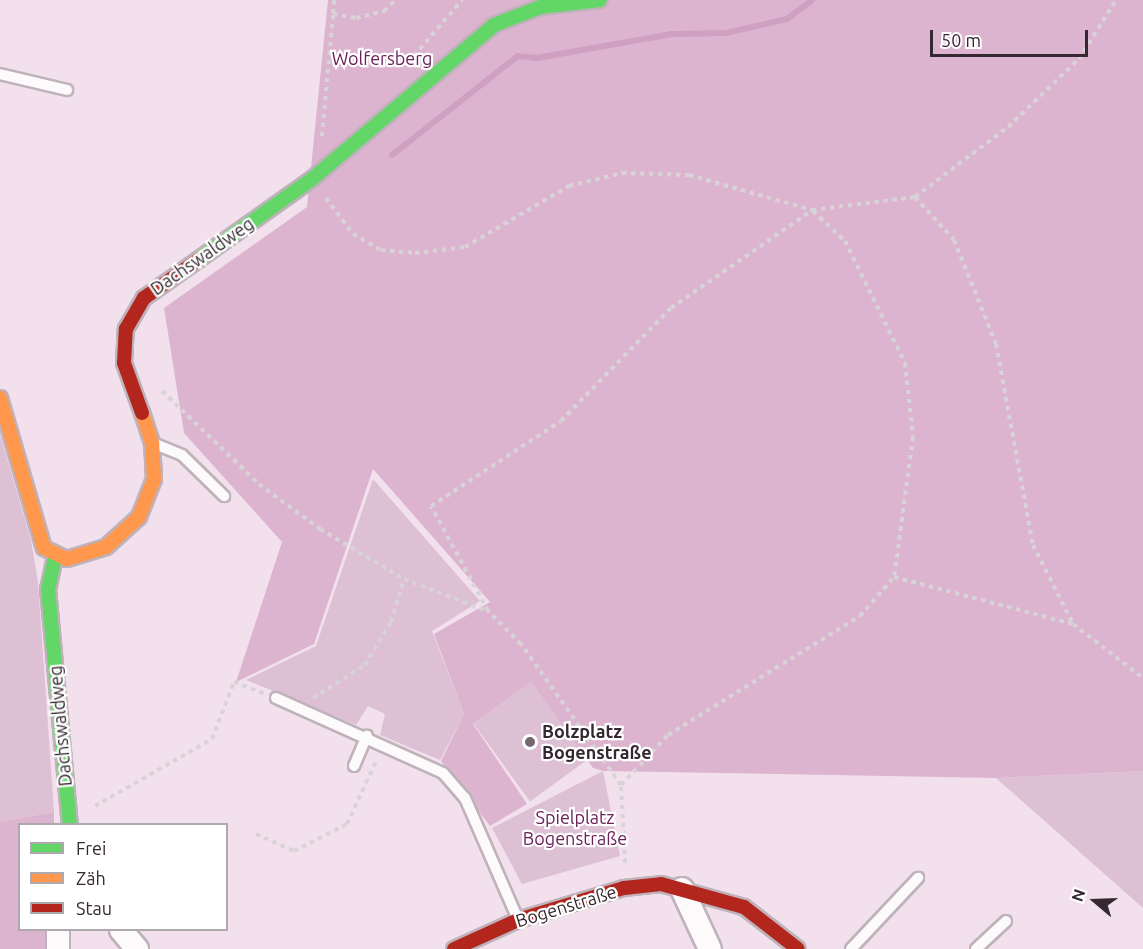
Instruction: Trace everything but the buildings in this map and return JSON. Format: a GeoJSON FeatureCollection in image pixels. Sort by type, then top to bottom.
{"type":"FeatureCollection","features":[{"type":"Feature","properties":{"kind":"street","name":"Dachswaldweg"},"geometry":{"type":"LineString","coordinates":[[69,822],[48,590],[55,557],[86,556],[128,530],[147,503],[154,478],[152,443],[124,363],[134,313],[157,285],[312,179],[494,25],[541,7],[600,0]]}},
{"type":"Feature","properties":{"kind":"street"},"geometry":{"type":"LineString","coordinates":[[0,398],[44,548],[55,557]]}},
{"type":"Feature","properties":{"kind":"street","name":"Bogenstraße"},"geometry":{"type":"LineString","coordinates":[[454,949],[518,920],[624,888],[661,884],[744,908],[798,949]]}},
{"type":"Feature","properties":{"kind":"street"},"geometry":{"type":"LineString","coordinates":[[682,890],[710,949]]}},
{"type":"Feature","properties":{"kind":"street"},"geometry":{"type":"LineString","coordinates":[[58,931],[58,949]]}},
{"type":"Feature","properties":{"kind":"street"},"geometry":{"type":"LineString","coordinates":[[122,931],[137,949]]}},
{"type":"Feature","properties":{"kind":"lane"},"geometry":{"type":"LineString","coordinates":[[0,74],[67,90]]}},
{"type":"Feature","properties":{"kind":"lane"},"geometry":{"type":"LineString","coordinates":[[152,443],[182,455],[224,496]]}},
{"type":"Feature","properties":{"kind":"lane"},"geometry":{"type":"LineString","coordinates":[[276,698],[367,736],[443,773],[465,798],[518,920]]}},
{"type":"Feature","properties":{"kind":"lane"},"geometry":{"type":"LineString","coordinates":[[354,766],[367,736]]}},
{"type":"Feature","properties":{"kind":"lane"},"geometry":{"type":"LineString","coordinates":[[851,949],[918,878]]}},
{"type":"Feature","properties":{"kind":"lane"},"geometry":{"type":"LineString","coordinates":[[976,949],[1006,921]]}},
{"type":"Feature","properties":{"kind":"path"},"geometry":{"type":"LineString","coordinates":[[321,142],[334,0]]}},
{"type":"Feature","properties":{"kind":"path"},"geometry":{"type":"LineString","coordinates":[[333,14],[356,18],[384,10],[396,0]]}},
{"type":"Feature","properties":{"kind":"path"},"geometry":{"type":"LineString","coordinates":[[312,179],[353,234],[381,250],[415,253],[465,247],[569,186],[622,173],[689,175],[812,210],[915,197],[1008,127],[1079,59],[1116,0]]}},
{"type":"Feature","properties":{"kind":"path"},"geometry":{"type":"LineString","coordinates":[[915,197],[954,240],[979,293],[996,344],[1033,545],[1073,624]]}},
{"type":"Feature","properties":{"kind":"path"},"geometry":{"type":"LineString","coordinates":[[621,785],[668,735],[860,616],[894,577],[912,437],[905,363],[845,241],[812,210]]}},
{"type":"Feature","properties":{"kind":"path"},"geometry":{"type":"LineString","coordinates":[[624,888],[626,816],[621,785],[521,645],[488,611],[431,506],[561,421],[670,308],[812,210]]}},
{"type":"Feature","properties":{"kind":"path"},"geometry":{"type":"LineString","coordinates":[[154,381],[259,484],[404,579],[488,611]]}},
{"type":"Feature","properties":{"kind":"path"},"geometry":{"type":"LineString","coordinates":[[894,577],[1073,624],[1143,678]]}},
{"type":"Feature","properties":{"kind":"path"},"geometry":{"type":"LineString","coordinates":[[306,703],[365,664],[391,622],[404,579]]}},
{"type":"Feature","properties":{"kind":"path"},"geometry":{"type":"LineString","coordinates":[[69,822],[212,739],[234,682],[276,698]]}},
{"type":"Feature","properties":{"kind":"path"},"geometry":{"type":"LineString","coordinates":[[256,834],[294,851],[347,824],[371,770]]}},
{"type":"Feature","properties":{"kind":"green space","name":"Wolfersberg"},"geometry":{"type":"Polygon","coordinates":[[[328,0],[1143,0],[1143,771],[996,778],[603,771],[593,768],[531,682],[473,724],[527,804],[490,826],[441,761],[464,714],[434,634],[490,602],[373,469],[314,644],[236,682],[282,542],[184,433],[164,308],[307,207],[328,0]]]}},
{"type":"Feature","properties":{"kind":"green space"},"geometry":{"type":"Polygon","coordinates":[[[0,434],[31,540],[38,582],[54,812],[0,822],[0,434]]]}},
{"type":"Feature","properties":{"kind":"green space"},"geometry":{"type":"Polygon","coordinates":[[[373,479],[480,601],[432,631],[464,714],[440,760],[380,735],[385,714],[368,706],[356,725],[246,680],[316,646],[373,479]]]}},
{"type":"Feature","properties":{"kind":"green space","name":"Bolzplatz Bogenstraße"},"geometry":{"type":"Polygon","coordinates":[[[531,682],[587,760],[530,801],[474,724],[531,682]]]}},
{"type":"Feature","properties":{"kind":"green space","name":"Spielplatz Bogenstraße"},"geometry":{"type":"Polygon","coordinates":[[[603,771],[620,856],[522,884],[492,828],[603,771]]]}},
{"type":"Feature","properties":{"kind":"green space"},"geometry":{"type":"Polygon","coordinates":[[[1143,771],[1143,908],[996,778],[1143,771]]]}},
{"type":"Feature","properties":{"kind":"green space"},"geometry":{"type":"Polygon","coordinates":[[[54,812],[54,823],[18,823],[18,931],[53,931],[53,949],[0,949],[0,822],[54,812]]]}},
{"type":"Feature","properties":{"kind":"waterway"},"geometry":{"type":"LineString","coordinates":[[392,155],[518,56],[537,58],[672,34],[726,33],[787,19],[812,0]]}},
{"type":"Feature","properties":{"kind":"traffic: fast"},"geometry":{"type":"LineString","coordinates":[[198,260],[312,179],[494,25],[541,7],[600,0]]}},
{"type":"Feature","properties":{"kind":"traffic: fast"},"geometry":{"type":"LineString","coordinates":[[55,557],[48,589],[70,823]]}},
{"type":"Feature","properties":{"kind":"traffic: slow"},"geometry":{"type":"LineString","coordinates":[[0,398],[44,548],[67,559],[106,547],[139,517],[154,479],[152,443],[142,413]]}},
{"type":"Feature","properties":{"kind":"traffic: jam"},"geometry":{"type":"LineString","coordinates":[[142,413],[124,363],[126,329],[144,298],[198,260]]}},
{"type":"Feature","properties":{"kind":"traffic: jam"},"geometry":{"type":"LineString","coordinates":[[454,949],[518,920],[624,888],[661,884],[744,907],[798,949]]}},
{"type":"Feature","properties":{"kind":"place","name":"Bolzplatz Bogenstraße"},"geometry":{"type":"Point","coordinates":[530,742]}}]}
